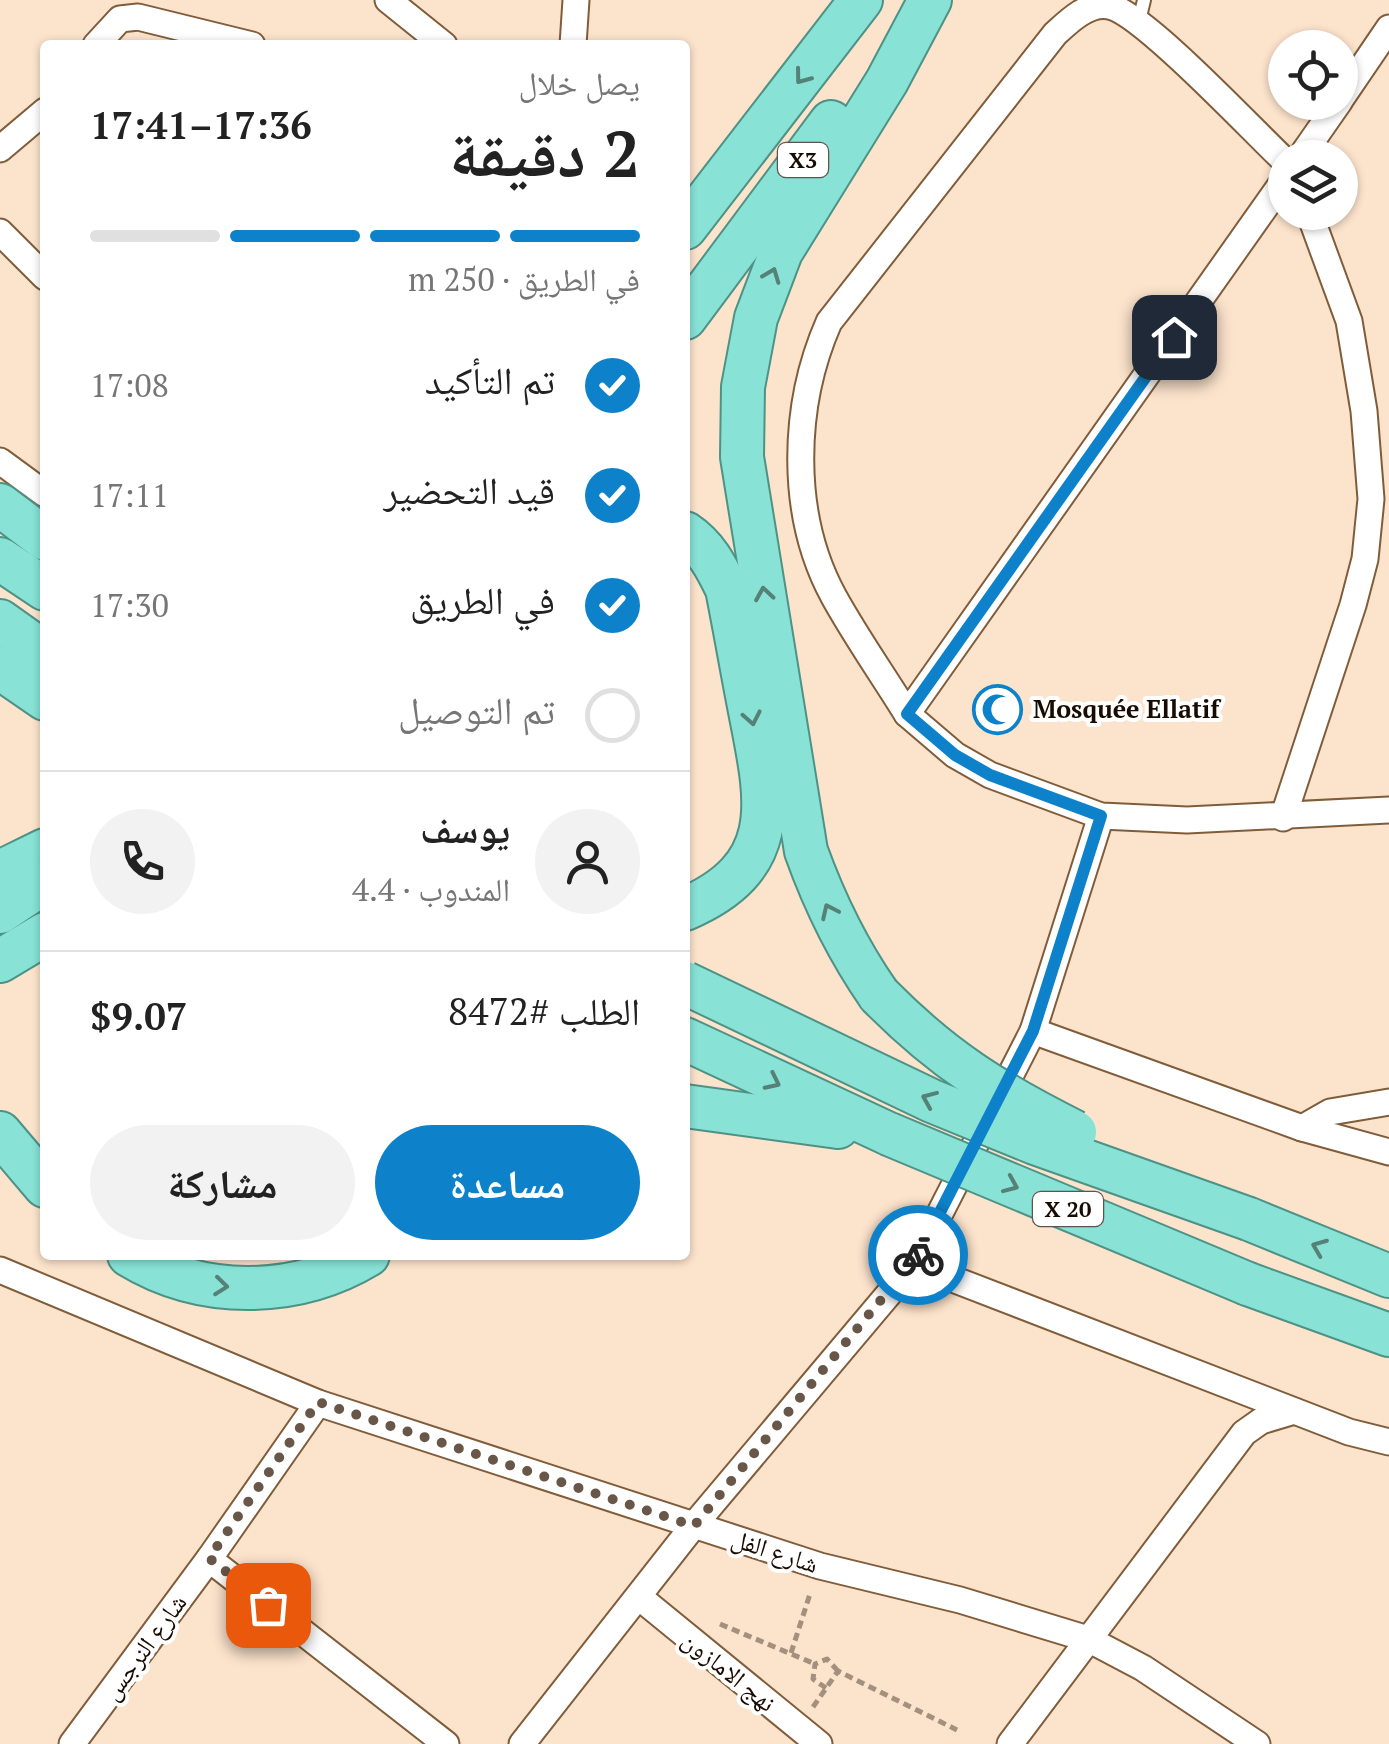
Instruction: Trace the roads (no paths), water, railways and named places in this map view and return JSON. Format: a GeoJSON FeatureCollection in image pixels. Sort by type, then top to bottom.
{"type":"FeatureCollection","features":[{"type":"Feature","properties":{"kind":"highway","name":"X3"},"geometry":{"type":"LineString","coordinates":[[690,222],[862,0]]}},
{"type":"Feature","properties":{"kind":"highway","name":"X3"},"geometry":{"type":"LineString","coordinates":[[690,311],[917,0]]}},
{"type":"Feature","properties":{"kind":"highway"},"geometry":{"type":"LineString","coordinates":[[930,0],[888,80],[781,252],[756,318],[742,387],[742,457],[806,851],[824,902],[848,950],[880,995],[937,1050],[1005,1097],[1250,1219]]}},
{"type":"Feature","properties":{"kind":"highway"},"geometry":{"type":"LineString","coordinates":[[0,505],[40,535]]}},
{"type":"Feature","properties":{"kind":"highway"},"geometry":{"type":"LineString","coordinates":[[690,536],[715,564],[727,588],[766,803],[754,849],[741,869],[725,886],[690,906]]}},
{"type":"Feature","properties":{"kind":"highway"},"geometry":{"type":"LineString","coordinates":[[0,559],[40,587]]}},
{"type":"Feature","properties":{"kind":"highway"},"geometry":{"type":"LineString","coordinates":[[0,621],[40,649]]}},
{"type":"Feature","properties":{"kind":"highway"},"geometry":{"type":"LineString","coordinates":[[0,668],[40,695]]}},
{"type":"Feature","properties":{"kind":"highway"},"geometry":{"type":"LineString","coordinates":[[0,872],[40,852]]}},
{"type":"Feature","properties":{"kind":"highway"},"geometry":{"type":"LineString","coordinates":[[0,912],[40,885]]}},
{"type":"Feature","properties":{"kind":"highway"},"geometry":{"type":"LineString","coordinates":[[0,962],[40,937]]}},
{"type":"Feature","properties":{"kind":"highway","name":"X 20"},"geometry":{"type":"LineString","coordinates":[[690,985],[932,1101],[1035,1143],[1250,1219],[1389,1276]]}},
{"type":"Feature","properties":{"kind":"highway","name":"X 20"},"geometry":{"type":"LineString","coordinates":[[690,1041],[888,1134],[1248,1284],[1389,1335]]}},
{"type":"Feature","properties":{"kind":"highway"},"geometry":{"type":"LineString","coordinates":[[690,1107],[888,1134]]}},
{"type":"Feature","properties":{"kind":"highway"},"geometry":{"type":"LineString","coordinates":[[0,1134],[40,1180]]}},
{"type":"Feature","properties":{"kind":"highway"},"geometry":{"type":"LineString","coordinates":[[137,1260],[199,1284],[249,1289],[300,1283],[360,1260]]}},
{"type":"Feature","properties":{"kind":"street"},"geometry":{"type":"LineString","coordinates":[[388,0],[438,40]]}},
{"type":"Feature","properties":{"kind":"street"},"geometry":{"type":"LineString","coordinates":[[572,40],[576,0]]}},
{"type":"Feature","properties":{"kind":"street"},"geometry":{"type":"LineString","coordinates":[[1268,143],[1141,10],[1107,6],[1073,17],[1055,34],[829,322],[813,358],[804,407],[800,465],[816,553],[832,594],[907,714],[955,755],[990,775],[1101,816],[1187,820],[1389,810]]}},
{"type":"Feature","properties":{"kind":"street"},"geometry":{"type":"LineString","coordinates":[[101,40],[120,19],[138,17],[232,40]]}},
{"type":"Feature","properties":{"kind":"street"},"geometry":{"type":"LineString","coordinates":[[1358,77],[1387,40]]}},
{"type":"Feature","properties":{"kind":"street"},"geometry":{"type":"LineString","coordinates":[[0,149],[40,115]]}},
{"type":"Feature","properties":{"kind":"street"},"geometry":{"type":"LineString","coordinates":[[907,714],[1268,204]]}},
{"type":"Feature","properties":{"kind":"street"},"geometry":{"type":"LineString","coordinates":[[1283,818],[1353,606],[1365,559],[1371,499],[1364,410],[1349,321],[1316,230]]}},
{"type":"Feature","properties":{"kind":"street"},"geometry":{"type":"LineString","coordinates":[[0,232],[40,272]]}},
{"type":"Feature","properties":{"kind":"street"},"geometry":{"type":"LineString","coordinates":[[0,461],[40,490]]}},
{"type":"Feature","properties":{"kind":"street"},"geometry":{"type":"LineString","coordinates":[[522,1744],[694,1526],[914,1264],[1033,1031],[1101,816]]}},
{"type":"Feature","properties":{"kind":"street"},"geometry":{"type":"LineString","coordinates":[[1033,1031],[1302,1128],[1389,1152]]}},
{"type":"Feature","properties":{"kind":"street"},"geometry":{"type":"LineString","coordinates":[[1302,1128],[1330,1112],[1389,1102]]}},
{"type":"Feature","properties":{"kind":"street"},"geometry":{"type":"LineString","coordinates":[[914,1264],[1349,1432],[1389,1442]]}},
{"type":"Feature","properties":{"kind":"street","name":"شارع الفل"},"geometry":{"type":"LineString","coordinates":[[0,1270],[318,1402],[820,1566],[960,1600],[1088,1639],[1143,1668],[1257,1744]]}},
{"type":"Feature","properties":{"kind":"street","name":"شارع النرجس"},"geometry":{"type":"LineString","coordinates":[[72,1744],[318,1402]]}},
{"type":"Feature","properties":{"kind":"street"},"geometry":{"type":"LineString","coordinates":[[1010,1744],[1244,1432],[1261,1421],[1294,1410]]}},
{"type":"Feature","properties":{"kind":"street"},"geometry":{"type":"LineString","coordinates":[[209,1558],[446,1744]]}},
{"type":"Feature","properties":{"kind":"street","name":"نهج الامازون"},"geometry":{"type":"LineString","coordinates":[[639,1597],[808,1736]]}},
{"type":"Feature","properties":{"kind":"place","name":"Mosquée Ellatif"},"geometry":{"type":"Point","coordinates":[998,709]}}]}
